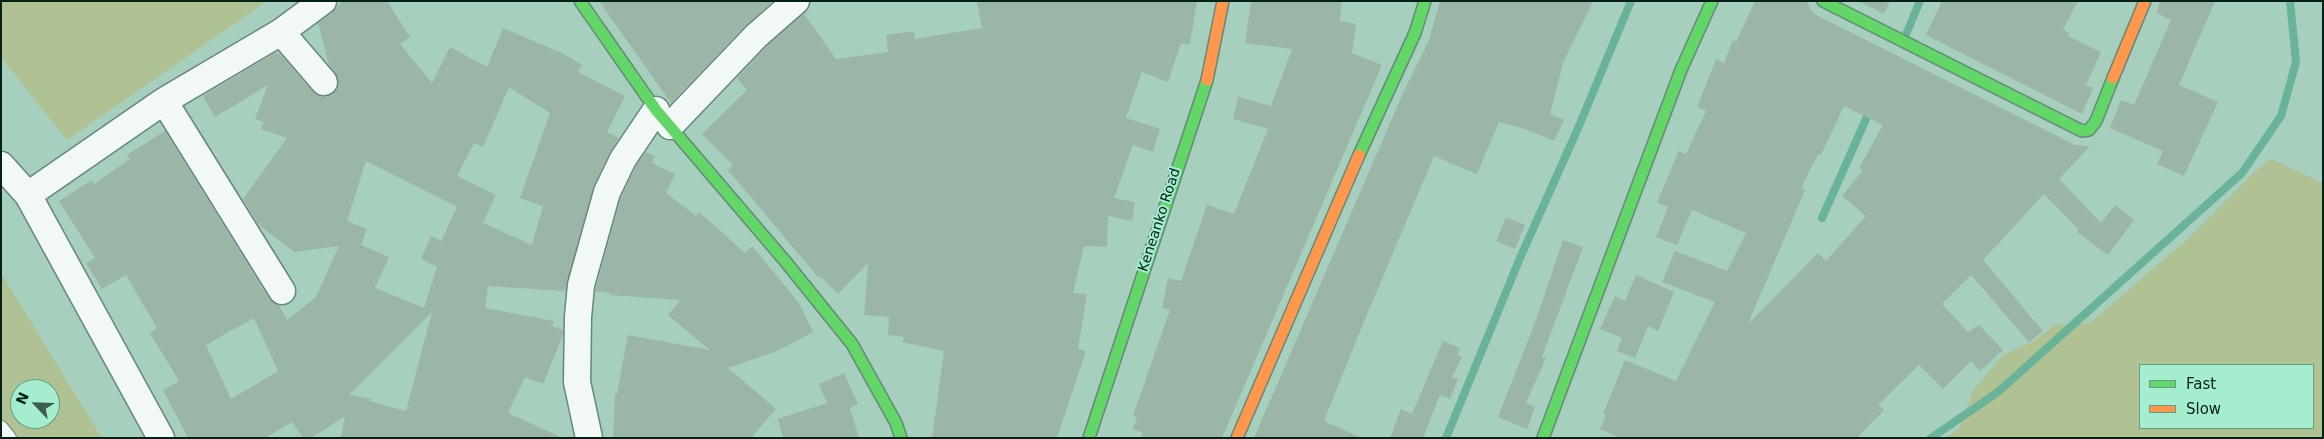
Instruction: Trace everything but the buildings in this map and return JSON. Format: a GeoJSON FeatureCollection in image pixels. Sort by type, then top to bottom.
{"type":"FeatureCollection","features":[{"type":"Feature","properties":{"kind":"street"},"geometry":{"type":"LineString","coordinates":[[28,195],[164,101],[281,32],[323,1]]}},
{"type":"Feature","properties":{"kind":"street"},"geometry":{"type":"LineString","coordinates":[[580,1],[663,118],[786,261],[852,344],[896,422],[901,438]]}},
{"type":"Feature","properties":{"kind":"street"},"geometry":{"type":"LineString","coordinates":[[589,438],[577,382],[578,317],[581,285],[607,192],[623,159],[663,118],[796,1]]}},
{"type":"Feature","properties":{"kind":"street","name":"Keneanko Road"},"geometry":{"type":"LineString","coordinates":[[1089,438],[1211,68],[1223,1]]}},
{"type":"Feature","properties":{"kind":"street"},"geometry":{"type":"LineString","coordinates":[[1237,438],[1389,86],[1415,33],[1425,1]]}},
{"type":"Feature","properties":{"kind":"street"},"geometry":{"type":"LineString","coordinates":[[1543,438],[1681,70],[1712,1]]}},
{"type":"Feature","properties":{"kind":"street"},"geometry":{"type":"LineString","coordinates":[[1823,1],[2082,131],[2089,130],[2096,121],[2146,1]]}},
{"type":"Feature","properties":{"kind":"street"},"geometry":{"type":"LineString","coordinates":[[281,32],[324,82]]}},
{"type":"Feature","properties":{"kind":"street"},"geometry":{"type":"LineString","coordinates":[[164,101],[282,291]]}},
{"type":"Feature","properties":{"kind":"street"},"geometry":{"type":"LineString","coordinates":[[1,165],[28,195],[161,438]]}},
{"type":"Feature","properties":{"kind":"lane"},"geometry":{"type":"LineString","coordinates":[[1,428],[9,438]]}},
{"type":"Feature","properties":{"kind":"green space"},"geometry":{"type":"Polygon","coordinates":[[[1,1],[267,1],[67,140],[1,57],[1,1]]]}},
{"type":"Feature","properties":{"kind":"green space"},"geometry":{"type":"Polygon","coordinates":[[[2271,159],[2323,183],[2323,438],[1945,438],[1959,429],[1974,389],[2003,355],[2034,341],[2055,325],[2090,323],[2193,234],[2252,174],[2271,159]]]}},
{"type":"Feature","properties":{"kind":"green space"},"geometry":{"type":"Polygon","coordinates":[[[1,273],[102,438],[1,438],[1,273]]]}},
{"type":"Feature","properties":{"kind":"waterway"},"geometry":{"type":"LineString","coordinates":[[1446,438],[1520,258],[1579,126],[1631,1]]}},
{"type":"Feature","properties":{"kind":"waterway"},"geometry":{"type":"LineString","coordinates":[[1907,32],[1920,1]]}},
{"type":"Feature","properties":{"kind":"waterway"},"geometry":{"type":"LineString","coordinates":[[1931,438],[1998,392],[2242,173],[2281,116],[2296,62],[2290,1]]}},
{"type":"Feature","properties":{"kind":"waterway"},"geometry":{"type":"LineString","coordinates":[[1822,218],[1871,108]]}},
{"type":"Feature","properties":{"kind":"traffic: fast"},"geometry":{"type":"LineString","coordinates":[[580,1],[656,110],[785,261],[852,344],[896,423],[901,438]]}},
{"type":"Feature","properties":{"kind":"traffic: fast"},"geometry":{"type":"LineString","coordinates":[[1359,155],[1415,33],[1425,1]]}},
{"type":"Feature","properties":{"kind":"traffic: fast"},"geometry":{"type":"LineString","coordinates":[[1543,438],[1681,70],[1712,1]]}},
{"type":"Feature","properties":{"kind":"traffic: fast"},"geometry":{"type":"LineString","coordinates":[[1823,1],[2082,131],[2089,130],[2096,121],[2113,78]]}},
{"type":"Feature","properties":{"kind":"traffic: fast"},"geometry":{"type":"LineString","coordinates":[[1089,438],[1207,80]]}},
{"type":"Feature","properties":{"kind":"traffic: slow"},"geometry":{"type":"LineString","coordinates":[[1207,80],[1223,1]]}},
{"type":"Feature","properties":{"kind":"traffic: slow"},"geometry":{"type":"LineString","coordinates":[[2113,78],[2145,1]]}},
{"type":"Feature","properties":{"kind":"traffic: slow"},"geometry":{"type":"LineString","coordinates":[[1237,438],[1359,155]]}}]}
